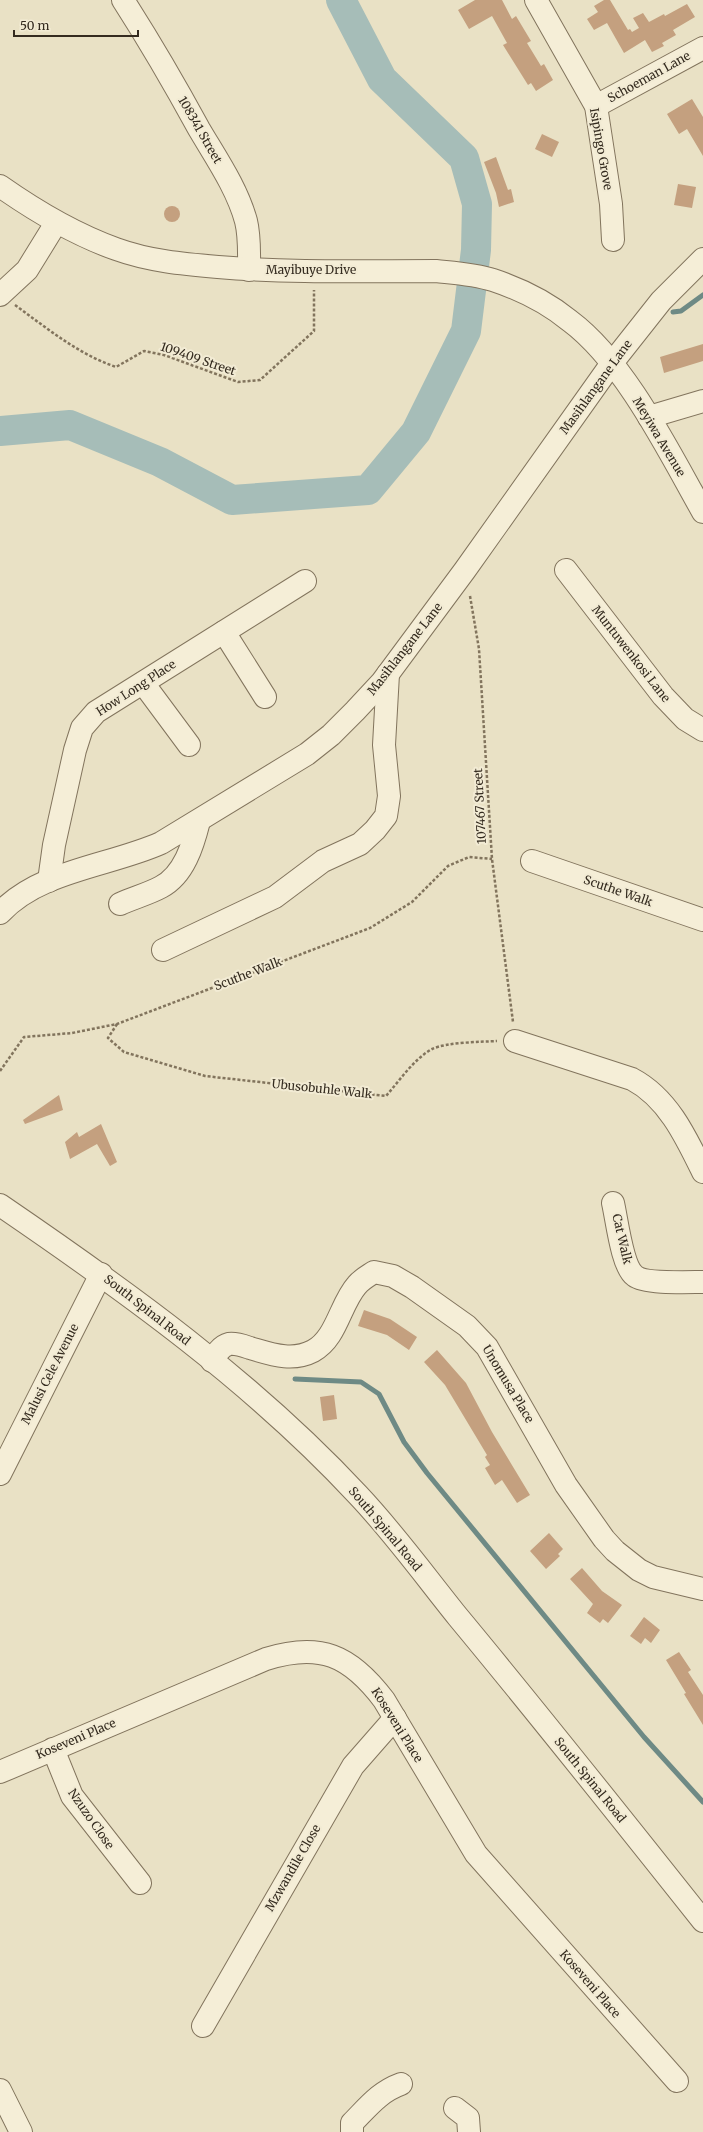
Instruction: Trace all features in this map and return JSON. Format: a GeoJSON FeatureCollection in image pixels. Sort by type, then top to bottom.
{"type":"FeatureCollection","features":[{"type":"Feature","properties":{"kind":"street","name":"108341 Street"},"geometry":{"type":"LineString","coordinates":[[123,0],[170,76],[223,169],[239,202],[249,241],[249,270]]}},
{"type":"Feature","properties":{"kind":"street","name":"Isipingo Grove"},"geometry":{"type":"LineString","coordinates":[[536,0],[596,106],[611,204],[613,240]]}},
{"type":"Feature","properties":{"kind":"street","name":"Schoeman Lane"},"geometry":{"type":"LineString","coordinates":[[596,106],[703,48]]}},
{"type":"Feature","properties":{"kind":"street","name":"Mayibuye Drive"},"geometry":{"type":"LineString","coordinates":[[0,186],[56,223],[118,250],[149,259],[180,264],[249,270],[436,271],[463,274],[491,280],[517,289],[571,321],[612,363]]}},
{"type":"Feature","properties":{"kind":"street"},"geometry":{"type":"LineString","coordinates":[[0,294],[27,270],[56,223]]}},
{"type":"Feature","properties":{"kind":"street","name":"Masihlangane Lane"},"geometry":{"type":"LineString","coordinates":[[0,912],[20,897],[49,880],[78,870],[138,854],[161,843],[307,754],[341,726],[388,674],[465,570],[612,363],[661,301],[703,259]]}},
{"type":"Feature","properties":{"kind":"street","name":"Meyiwa Avenue"},"geometry":{"type":"LineString","coordinates":[[612,363],[649,417],[703,512]]}},
{"type":"Feature","properties":{"kind":"street"},"geometry":{"type":"LineString","coordinates":[[649,417],[703,401]]}},
{"type":"Feature","properties":{"kind":"street","name":"Muntuwenkosi Lane"},"geometry":{"type":"LineString","coordinates":[[566,570],[663,696],[685,719],[703,730]]}},
{"type":"Feature","properties":{"kind":"street","name":"How Long Place"},"geometry":{"type":"LineString","coordinates":[[49,880],[54,845],[82,728],[96,712],[305,581]]}},
{"type":"Feature","properties":{"kind":"street"},"geometry":{"type":"LineString","coordinates":[[224,632],[265,697]]}},
{"type":"Feature","properties":{"kind":"street"},"geometry":{"type":"LineString","coordinates":[[163,950],[274,897],[323,861],[360,844],[375,830],[386,816],[389,796],[384,745],[388,674]]}},
{"type":"Feature","properties":{"kind":"street"},"geometry":{"type":"LineString","coordinates":[[143,683],[189,745]]}},
{"type":"Feature","properties":{"kind":"street"},"geometry":{"type":"LineString","coordinates":[[120,904],[161,887],[173,877],[191,849],[199,821]]}},
{"type":"Feature","properties":{"kind":"street","name":"Scuthe Walk"},"geometry":{"type":"LineString","coordinates":[[532,861],[703,920]]}},
{"type":"Feature","properties":{"kind":"street"},"geometry":{"type":"LineString","coordinates":[[515,1041],[632,1079],[648,1087],[672,1115],[703,1172]]}},
{"type":"Feature","properties":{"kind":"street","name":"Cat Walk"},"geometry":{"type":"LineString","coordinates":[[613,1203],[627,1267],[636,1277],[653,1280],[703,1282]]}},
{"type":"Feature","properties":{"kind":"street","name":"South Spinal Road"},"geometry":{"type":"LineString","coordinates":[[0,1205],[101,1274],[212,1361],[273,1411],[359,1496],[492,1658],[703,1921]]}},
{"type":"Feature","properties":{"kind":"street","name":"Unomusa Place"},"geometry":{"type":"LineString","coordinates":[[212,1361],[220,1349],[228,1344],[239,1344],[277,1356],[287,1357],[313,1351],[322,1344],[332,1330],[356,1286],[374,1272],[393,1276],[466,1326],[487,1347],[566,1485],[604,1539],[639,1570],[653,1577],[703,1589]]}},
{"type":"Feature","properties":{"kind":"street","name":"Malusi Cele Avenue"},"geometry":{"type":"LineString","coordinates":[[0,1474],[101,1274]]}},
{"type":"Feature","properties":{"kind":"street","name":"Koseveni Place"},"geometry":{"type":"LineString","coordinates":[[0,1772],[258,1662],[289,1652],[310,1651],[322,1653],[349,1665],[362,1673],[373,1685],[395,1718],[476,1854],[677,2081]]}},
{"type":"Feature","properties":{"kind":"street","name":"Mzwandile Close"},"geometry":{"type":"LineString","coordinates":[[203,2026],[353,1766],[395,1718]]}},
{"type":"Feature","properties":{"kind":"street","name":"Nzuzo Close"},"geometry":{"type":"LineString","coordinates":[[53,1749],[72,1796],[83,1813],[140,1883]]}},
{"type":"Feature","properties":{"kind":"street"},"geometry":{"type":"LineString","coordinates":[[352,2132],[352,2123],[370,2102],[390,2088],[401,2084]]}},
{"type":"Feature","properties":{"kind":"street"},"geometry":{"type":"LineString","coordinates":[[0,2090],[21,2132]]}},
{"type":"Feature","properties":{"kind":"street"},"geometry":{"type":"LineString","coordinates":[[455,2108],[468,2118],[468,2132]]}},
{"type":"Feature","properties":{"kind":"path","name":"109409 Street"},"geometry":{"type":"LineString","coordinates":[[0,294],[76,350],[95,360],[116,367],[144,351],[164,355],[238,382],[260,380],[314,331],[314,271]]}},
{"type":"Feature","properties":{"kind":"path","name":"107467 Street"},"geometry":{"type":"LineString","coordinates":[[465,570],[479,649],[492,859],[515,1041]]}},
{"type":"Feature","properties":{"kind":"path","name":"Scuthe Walk"},"geometry":{"type":"LineString","coordinates":[[0,1071],[24,1037],[72,1033],[116,1024],[370,928],[412,902],[448,866],[469,857],[492,859]]}},
{"type":"Feature","properties":{"kind":"path","name":"Ubusobuhle Walk"},"geometry":{"type":"LineString","coordinates":[[116,1024],[108,1038],[124,1052],[205,1076],[386,1096],[413,1064],[432,1049],[446,1046],[515,1041]]}},
{"type":"Feature","properties":{"kind":"building"},"geometry":{"type":"Polygon","coordinates":[[[475,0],[502,0],[512,19],[516,16],[531,41],[527,43],[541,66],[544,64],[553,80],[536,91],[531,83],[528,85],[503,45],[507,43],[492,16],[469,29],[458,10],[475,0]]]}},
{"type":"Feature","properties":{"kind":"building"},"geometry":{"type":"Polygon","coordinates":[[[604,0],[610,0],[628,30],[630,29],[632,32],[639,28],[633,18],[643,13],[649,22],[664,14],[665,16],[687,4],[695,17],[673,30],[676,35],[662,43],[664,46],[652,52],[645,40],[624,53],[607,23],[594,30],[587,19],[598,12],[594,6],[604,0]]]}},
{"type":"Feature","properties":{"kind":"building"},"geometry":{"type":"Polygon","coordinates":[[[692,99],[703,117],[703,156],[687,129],[679,134],[667,114],[692,99]]]}},
{"type":"Feature","properties":{"kind":"building"},"geometry":{"type":"Polygon","coordinates":[[[542,134],[559,142],[552,157],[535,149],[542,134]]]}},
{"type":"Feature","properties":{"kind":"building"},"geometry":{"type":"Polygon","coordinates":[[[496,157],[508,190],[511,189],[514,202],[499,207],[496,193],[484,162],[496,157]]]}},
{"type":"Feature","properties":{"kind":"building"},"geometry":{"type":"Polygon","coordinates":[[[678,184],[696,187],[692,208],[674,205],[678,184]]]}},
{"type":"Feature","properties":{"kind":"building"},"geometry":{"type":"Polygon","coordinates":[[[169,206],[175,206],[180,211],[178,220],[175,222],[169,222],[164,217],[164,211],[169,206]]]}},
{"type":"Feature","properties":{"kind":"building"},"geometry":{"type":"Polygon","coordinates":[[[703,344],[703,361],[664,373],[660,357],[703,344]]]}},
{"type":"Feature","properties":{"kind":"building"},"geometry":{"type":"Polygon","coordinates":[[[59,1095],[63,1110],[25,1124],[23,1120],[59,1095]]]}},
{"type":"Feature","properties":{"kind":"building"},"geometry":{"type":"Polygon","coordinates":[[[101,1124],[117,1162],[110,1166],[97,1144],[70,1159],[65,1142],[77,1132],[79,1137],[101,1124]]]}},
{"type":"Feature","properties":{"kind":"building"},"geometry":{"type":"Polygon","coordinates":[[[364,1310],[390,1319],[417,1337],[409,1350],[387,1335],[358,1326],[364,1310]]]}},
{"type":"Feature","properties":{"kind":"building"},"geometry":{"type":"Polygon","coordinates":[[[437,1350],[466,1383],[492,1432],[530,1495],[517,1503],[502,1480],[495,1485],[485,1468],[490,1465],[485,1457],[487,1455],[445,1385],[424,1362],[437,1350]]]}},
{"type":"Feature","properties":{"kind":"building"},"geometry":{"type":"Polygon","coordinates":[[[334,1395],[337,1419],[323,1421],[320,1397],[334,1395]]]}},
{"type":"Feature","properties":{"kind":"building"},"geometry":{"type":"Polygon","coordinates":[[[549,1533],[563,1549],[558,1554],[560,1556],[546,1569],[530,1551],[549,1533]]]}},
{"type":"Feature","properties":{"kind":"building"},"geometry":{"type":"Polygon","coordinates":[[[582,1568],[602,1591],[622,1605],[608,1623],[603,1619],[600,1623],[587,1613],[593,1604],[570,1579],[582,1568]]]}},
{"type":"Feature","properties":{"kind":"building"},"geometry":{"type":"Polygon","coordinates":[[[644,1617],[660,1630],[651,1643],[645,1638],[641,1644],[630,1636],[644,1617]]]}},
{"type":"Feature","properties":{"kind":"building"},"geometry":{"type":"Polygon","coordinates":[[[679,1652],[691,1670],[688,1672],[703,1695],[703,1725],[666,1660],[679,1652]]]}},
{"type":"Feature","properties":{"kind":"waterway"},"geometry":{"type":"LineString","coordinates":[[0,431],[70,425],[160,462],[232,500],[368,490],[416,432],[466,331],[476,250],[477,204],[464,158],[382,79],[341,0]]}},
{"type":"Feature","properties":{"kind":"waterway"},"geometry":{"type":"LineString","coordinates":[[673,312],[681,311],[703,295]]}},
{"type":"Feature","properties":{"kind":"waterway"},"geometry":{"type":"LineString","coordinates":[[295,1379],[361,1382],[379,1394],[404,1442],[427,1473],[644,1737],[703,1802]]}}]}
